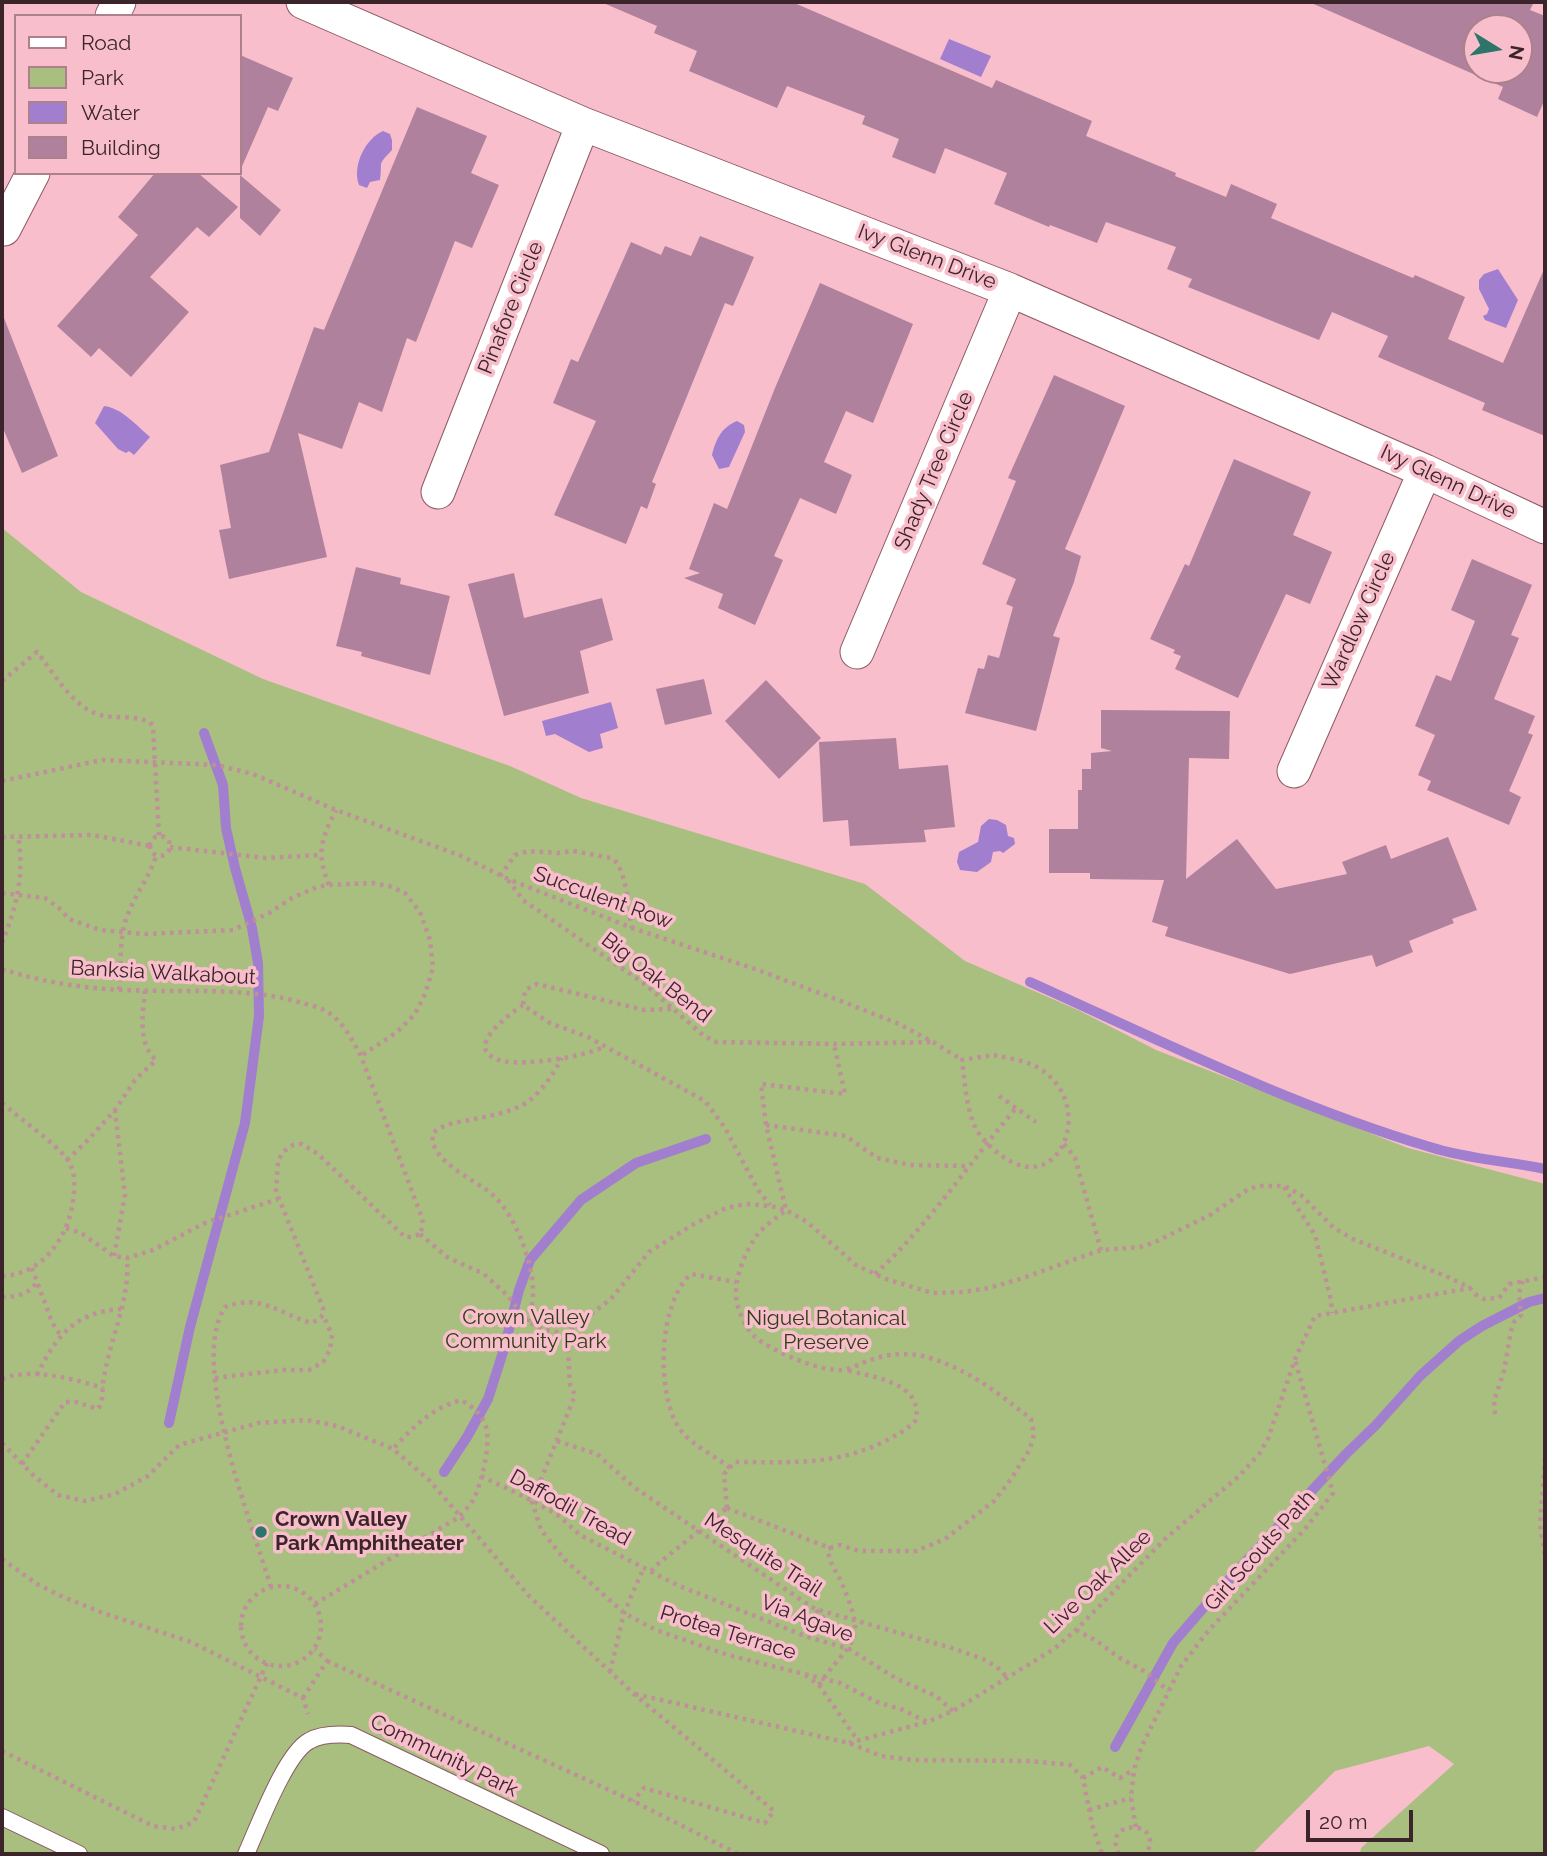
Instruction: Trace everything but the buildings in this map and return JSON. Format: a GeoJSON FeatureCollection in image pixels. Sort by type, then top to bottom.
{"type":"FeatureCollection","features":[{"type":"Feature","properties":{"kind":"street","name":"Ivy Glenn Drive"},"geometry":{"type":"LineString","coordinates":[[303,2],[583,124],[1010,290],[1425,471],[1545,527]]}},
{"type":"Feature","properties":{"kind":"street","name":"Pinafore Circle"},"geometry":{"type":"LineString","coordinates":[[438,492],[583,124]]}},
{"type":"Feature","properties":{"kind":"street"},"geometry":{"type":"LineString","coordinates":[[5,229],[32,175]]}},
{"type":"Feature","properties":{"kind":"street","name":"Shady Tree Circle"},"geometry":{"type":"LineString","coordinates":[[857,652],[1010,290]]}},
{"type":"Feature","properties":{"kind":"street","name":"Wardlow Circle"},"geometry":{"type":"LineString","coordinates":[[1294,771],[1425,471]]}},
{"type":"Feature","properties":{"kind":"lane","name":"Community Park"},"geometry":{"type":"LineString","coordinates":[[315,1739],[351,1735],[601,1854]]}},
{"type":"Feature","properties":{"kind":"lane"},"geometry":{"type":"LineString","coordinates":[[246,1854],[288,1765],[298,1750],[315,1739]]}},
{"type":"Feature","properties":{"kind":"lane"},"geometry":{"type":"LineString","coordinates":[[2,1817],[79,1854]]}},
{"type":"Feature","properties":{"kind":"path"},"geometry":{"type":"LineString","coordinates":[[2,681],[37,652],[79,704],[89,712],[150,722],[153,727],[159,836]]}},
{"type":"Feature","properties":{"kind":"path","name":"Succulent Row"},"geometry":{"type":"LineString","coordinates":[[2,781],[102,760],[231,768],[253,774],[336,810],[459,855],[500,876],[632,928],[755,969],[899,1024],[962,1060]]}},
{"type":"Feature","properties":{"kind":"path"},"geometry":{"type":"LineString","coordinates":[[329,885],[320,856],[325,832],[336,810]]}},
{"type":"Feature","properties":{"kind":"path"},"geometry":{"type":"LineString","coordinates":[[2,837],[92,835],[150,846]]}},
{"type":"Feature","properties":{"kind":"path"},"geometry":{"type":"LineString","coordinates":[[2,943],[19,894],[21,862],[18,836]]}},
{"type":"Feature","properties":{"kind":"path"},"geometry":{"type":"LineString","coordinates":[[156,856],[150,846],[153,839],[159,836]]}},
{"type":"Feature","properties":{"kind":"path"},"geometry":{"type":"LineString","coordinates":[[156,856],[166,854],[170,847],[168,840],[159,836]]}},
{"type":"Feature","properties":{"kind":"path"},"geometry":{"type":"LineString","coordinates":[[170,847],[266,858],[320,856]]}},
{"type":"Feature","properties":{"kind":"path"},"geometry":{"type":"LineString","coordinates":[[500,876],[515,855],[529,851],[558,853],[573,850],[611,858],[621,869],[632,928]]}},
{"type":"Feature","properties":{"kind":"path"},"geometry":{"type":"LineString","coordinates":[[119,990],[122,934],[127,916],[141,887],[150,876],[156,856]]}},
{"type":"Feature","properties":{"kind":"path","name":"Big Oak Bend"},"geometry":{"type":"LineString","coordinates":[[508,879],[523,900],[646,985],[704,1036],[716,1042],[933,1042]]}},
{"type":"Feature","properties":{"kind":"path"},"geometry":{"type":"LineString","coordinates":[[2,893],[45,898],[73,921],[122,934],[233,930],[269,913],[292,898],[329,885],[372,883],[405,893],[420,912],[430,940],[433,968],[415,1014],[397,1032],[361,1056]]}},
{"type":"Feature","properties":{"kind":"path","name":"Banksia Walkabout"},"geometry":{"type":"LineString","coordinates":[[2,970],[52,982],[119,990],[240,990],[268,994],[327,1010],[348,1033],[361,1056],[422,1218],[420,1234]]}},
{"type":"Feature","properties":{"kind":"path"},"geometry":{"type":"LineString","coordinates":[[523,1006],[525,990],[537,984],[644,1010],[671,1009]]}},
{"type":"Feature","properties":{"kind":"path"},"geometry":{"type":"LineString","coordinates":[[68,1160],[115,1110],[135,1080],[156,1060],[148,1053],[143,1039],[145,990]]}},
{"type":"Feature","properties":{"kind":"path"},"geometry":{"type":"LineString","coordinates":[[523,1006],[550,1023],[588,1037],[705,1101],[725,1128],[758,1190],[771,1206]]}},
{"type":"Feature","properties":{"kind":"path"},"geometry":{"type":"LineString","coordinates":[[523,1006],[502,1019],[490,1032],[486,1050],[490,1055],[503,1061],[562,1058],[589,1054],[604,1047]]}},
{"type":"Feature","properties":{"kind":"path"},"geometry":{"type":"LineString","coordinates":[[786,1210],[766,1125],[761,1084],[845,1094],[834,1044]]}},
{"type":"Feature","properties":{"kind":"path"},"geometry":{"type":"LineString","coordinates":[[994,1055],[1035,1066],[1055,1081],[1065,1093],[1069,1132],[1053,1159],[1038,1167],[1023,1168],[1010,1163],[986,1143],[976,1128],[968,1106],[962,1060],[994,1055]]}},
{"type":"Feature","properties":{"kind":"path"},"geometry":{"type":"LineString","coordinates":[[528,1322],[533,1296],[531,1276],[518,1232],[494,1196],[454,1169],[435,1149],[432,1140],[433,1133],[447,1125],[499,1114],[532,1100],[542,1090],[562,1058]]}},
{"type":"Feature","properties":{"kind":"path"},"geometry":{"type":"LineString","coordinates":[[999,1096],[1037,1122]]}},
{"type":"Feature","properties":{"kind":"path"},"geometry":{"type":"LineString","coordinates":[[2,1103],[68,1160],[74,1174],[75,1192],[66,1228],[48,1256],[32,1268],[11,1276],[2,1276]]}},
{"type":"Feature","properties":{"kind":"path"},"geometry":{"type":"LineString","coordinates":[[874,1273],[902,1248],[1016,1108]]}},
{"type":"Feature","properties":{"kind":"path"},"geometry":{"type":"LineString","coordinates":[[114,1255],[125,1195],[115,1110]]}},
{"type":"Feature","properties":{"kind":"path"},"geometry":{"type":"LineString","coordinates":[[766,1125],[846,1136],[877,1158],[909,1165],[967,1166]]}},
{"type":"Feature","properties":{"kind":"path"},"geometry":{"type":"LineString","coordinates":[[215,1378],[283,1370],[309,1370],[324,1362],[330,1350],[332,1335],[323,1315],[323,1308],[276,1191],[278,1161],[283,1152],[293,1145],[302,1144],[318,1154],[405,1237],[420,1234],[447,1257],[484,1274],[508,1296],[528,1322],[560,1334],[567,1332],[611,1299],[649,1252],[726,1208],[746,1204],[786,1210],[807,1222],[856,1265],[897,1283],[933,1293],[989,1288],[1101,1250],[1140,1247],[1153,1243],[1210,1216],[1247,1190],[1258,1186],[1284,1186],[1301,1195],[1334,1228],[1353,1239],[1470,1288],[1484,1299],[1499,1298],[1509,1284],[1545,1277]]}},
{"type":"Feature","properties":{"kind":"path"},"geometry":{"type":"LineString","coordinates":[[1064,1144],[1075,1158],[1101,1250]]}},
{"type":"Feature","properties":{"kind":"path"},"geometry":{"type":"LineString","coordinates":[[1284,1186],[1315,1235],[1332,1313]]}},
{"type":"Feature","properties":{"kind":"path"},"geometry":{"type":"LineString","coordinates":[[66,1228],[81,1233],[114,1255],[127,1258],[153,1250],[205,1223],[278,1199]]}},
{"type":"Feature","properties":{"kind":"path"},"geometry":{"type":"LineString","coordinates":[[727,1508],[724,1474],[735,1462],[818,1462],[860,1453],[892,1438],[916,1420],[916,1405],[912,1396],[904,1389],[843,1370],[807,1364],[772,1348],[752,1335],[736,1300],[737,1274],[758,1233],[786,1210]]}},
{"type":"Feature","properties":{"kind":"path"},"geometry":{"type":"LineString","coordinates":[[22,1464],[65,1402],[76,1402],[98,1409],[103,1403],[103,1380],[128,1282],[127,1258]]}},
{"type":"Feature","properties":{"kind":"path"},"geometry":{"type":"LineString","coordinates":[[32,1268],[52,1322],[61,1336]]}},
{"type":"Feature","properties":{"kind":"path"},"geometry":{"type":"LineString","coordinates":[[730,1468],[689,1441],[678,1426],[668,1401],[664,1374],[667,1326],[675,1296],[684,1280],[691,1274],[736,1282]]}},
{"type":"Feature","properties":{"kind":"path"},"geometry":{"type":"LineString","coordinates":[[2,1297],[19,1296],[33,1289],[37,1280]]}},
{"type":"Feature","properties":{"kind":"path"},"geometry":{"type":"LineString","coordinates":[[1495,1414],[1494,1401],[1504,1371],[1511,1331],[1514,1322],[1521,1315],[1523,1280]]}},
{"type":"Feature","properties":{"kind":"path"},"geometry":{"type":"LineString","coordinates":[[1295,1359],[1315,1316],[1470,1288]]}},
{"type":"Feature","properties":{"kind":"path"},"geometry":{"type":"LineString","coordinates":[[271,1587],[226,1445],[215,1378],[218,1318],[225,1307],[245,1302],[268,1305],[310,1323],[323,1315]]}},
{"type":"Feature","properties":{"kind":"path"},"geometry":{"type":"LineString","coordinates":[[37,1375],[48,1352],[72,1324],[88,1315],[121,1309]]}},
{"type":"Feature","properties":{"kind":"path"},"geometry":{"type":"LineString","coordinates":[[532,1502],[575,1395],[570,1385],[567,1332]]}},
{"type":"Feature","properties":{"kind":"path"},"geometry":{"type":"LineString","coordinates":[[727,1508],[830,1548],[840,1545],[859,1551],[916,1551],[945,1539],[994,1501],[1030,1449],[1034,1434],[1031,1419],[984,1382],[935,1359],[900,1353],[876,1357],[843,1370]]}},
{"type":"Feature","properties":{"kind":"path","name":"Girl Scouts Path"},"geometry":{"type":"LineString","coordinates":[[1146,1854],[1150,1847],[1149,1837],[1136,1827],[1131,1798],[1134,1770],[1141,1748],[1181,1666],[1208,1631],[1306,1529],[1333,1493],[1295,1359]]}},
{"type":"Feature","properties":{"kind":"path","name":"Live Oak Allee"},"geometry":{"type":"LineString","coordinates":[[849,1743],[927,1722],[953,1711],[1054,1648],[1076,1630],[1165,1539],[1229,1485],[1259,1454],[1268,1439],[1295,1359]]}},
{"type":"Feature","properties":{"kind":"path"},"geometry":{"type":"LineString","coordinates":[[2,1379],[13,1374],[68,1377],[103,1388]]}},
{"type":"Feature","properties":{"kind":"path"},"geometry":{"type":"LineString","coordinates":[[315,1604],[458,1517],[473,1501],[481,1476],[487,1435],[485,1424],[472,1407],[461,1400],[434,1411],[417,1423],[393,1449]]}},
{"type":"Feature","properties":{"kind":"path"},"geometry":{"type":"LineString","coordinates":[[2,1443],[58,1495],[85,1501],[114,1494],[148,1476],[179,1446],[258,1423],[307,1420],[337,1426],[393,1449],[429,1480],[528,1596],[634,1693],[774,1811],[765,1822],[644,1788],[633,1801]]}},
{"type":"Feature","properties":{"kind":"path","name":"Mesquite Trail"},"geometry":{"type":"LineString","coordinates":[[557,1441],[597,1454],[635,1489],[815,1609],[983,1659],[997,1667],[1008,1678]]}},
{"type":"Feature","properties":{"kind":"path"},"geometry":{"type":"LineString","coordinates":[[1545,1458],[1540,1524],[1545,1557]]}},
{"type":"Feature","properties":{"kind":"path","name":"Daffodil Tread"},"geometry":{"type":"LineString","coordinates":[[481,1476],[559,1516],[580,1535],[644,1567]]}},
{"type":"Feature","properties":{"kind":"path","name":"Protea Terrace"},"geometry":{"type":"LineString","coordinates":[[532,1502],[541,1530],[566,1561],[625,1613],[656,1630],[728,1655],[824,1678],[927,1722]]}},
{"type":"Feature","properties":{"kind":"path"},"geometry":{"type":"LineString","coordinates":[[652,1571],[727,1508]]}},
{"type":"Feature","properties":{"kind":"path"},"geometry":{"type":"LineString","coordinates":[[819,1685],[849,1649],[856,1630],[850,1603],[840,1578],[829,1561],[830,1548]]}},
{"type":"Feature","properties":{"kind":"path"},"geometry":{"type":"LineString","coordinates":[[2,1559],[37,1584],[61,1596],[191,1642],[303,1698],[315,1739]]}},
{"type":"Feature","properties":{"kind":"path"},"geometry":{"type":"LineString","coordinates":[[610,1672],[625,1613],[644,1567]]}},
{"type":"Feature","properties":{"kind":"path","name":"Via Agave"},"geometry":{"type":"LineString","coordinates":[[644,1567],[677,1585],[805,1636],[849,1649],[897,1679],[936,1696],[953,1711]]}},
{"type":"Feature","properties":{"kind":"path"},"geometry":{"type":"LineString","coordinates":[[288,1586],[304,1592],[315,1604],[322,1627],[315,1649],[298,1664],[276,1668],[255,1658],[242,1640],[241,1617],[251,1597],[271,1587],[288,1586]]}},
{"type":"Feature","properties":{"kind":"path"},"geometry":{"type":"LineString","coordinates":[[815,1609],[844,1638],[849,1649]]}},
{"type":"Feature","properties":{"kind":"path"},"geometry":{"type":"LineString","coordinates":[[1076,1630],[1144,1671],[1169,1690]]}},
{"type":"Feature","properties":{"kind":"path"},"geometry":{"type":"LineString","coordinates":[[315,1649],[327,1661],[633,1801],[738,1854]]}},
{"type":"Feature","properties":{"kind":"path"},"geometry":{"type":"LineString","coordinates":[[303,1698],[327,1661]]}},
{"type":"Feature","properties":{"kind":"path"},"geometry":{"type":"LineString","coordinates":[[2,1751],[153,1826],[176,1829],[194,1822],[267,1663]]}},
{"type":"Feature","properties":{"kind":"path"},"geometry":{"type":"LineString","coordinates":[[802,1672],[819,1685],[858,1741]]}},
{"type":"Feature","properties":{"kind":"path"},"geometry":{"type":"LineString","coordinates":[[634,1693],[849,1743],[881,1756],[913,1760],[1030,1761],[1070,1765],[1083,1778],[1102,1854]]}},
{"type":"Feature","properties":{"kind":"path"},"geometry":{"type":"LineString","coordinates":[[1083,1778],[1102,1767],[1120,1778],[1134,1770]]}},
{"type":"Feature","properties":{"kind":"path"},"geometry":{"type":"LineString","coordinates":[[1089,1810],[1131,1798]]}},
{"type":"Feature","properties":{"kind":"path"},"geometry":{"type":"LineString","coordinates":[[1119,1854],[1116,1848],[1117,1837],[1125,1829],[1136,1827]]}},
{"type":"Feature","properties":{"kind":"green space","name":"Crown Valley Community Park"},"geometry":{"type":"Polygon","coordinates":[[[2,528],[81,592],[263,679],[510,766],[581,798],[865,884],[965,961],[1078,1010],[1156,1050],[1408,1148],[1545,1184],[1545,1854],[1360,1854],[1361,1848],[1454,1764],[1429,1746],[1335,1771],[1252,1854],[2,1854],[2,528]]]}},
{"type":"Feature","properties":{"kind":"water"},"geometry":{"type":"Polygon","coordinates":[[[949,39],[991,56],[981,77],[940,59],[949,39]]]}},
{"type":"Feature","properties":{"kind":"water"},"geometry":{"type":"Polygon","coordinates":[[[383,131],[390,134],[392,150],[381,164],[380,180],[370,182],[367,188],[359,185],[359,162],[371,140],[383,131]]]}},
{"type":"Feature","properties":{"kind":"water"},"geometry":{"type":"Polygon","coordinates":[[[1498,269],[1518,300],[1506,328],[1485,320],[1483,316],[1489,309],[1479,289],[1479,280],[1484,274],[1498,269]]]}},
{"type":"Feature","properties":{"kind":"water"},"geometry":{"type":"Polygon","coordinates":[[[104,406],[123,414],[150,437],[134,455],[118,449],[95,423],[104,406]]]}},
{"type":"Feature","properties":{"kind":"water"},"geometry":{"type":"Polygon","coordinates":[[[737,421],[744,425],[745,432],[729,467],[719,469],[712,455],[715,444],[723,431],[737,421]]]}},
{"type":"Feature","properties":{"kind":"water"},"geometry":{"type":"Polygon","coordinates":[[[611,702],[618,728],[600,734],[603,748],[589,752],[555,734],[546,736],[542,721],[611,702]]]}},
{"type":"Feature","properties":{"kind":"water"},"geometry":{"type":"Polygon","coordinates":[[[989,819],[1006,825],[1008,836],[1014,838],[1015,844],[1003,853],[993,852],[991,862],[977,872],[960,870],[957,862],[959,852],[978,842],[981,826],[989,819]]]}},
{"type":"Feature","properties":{"kind":"waterway"},"geometry":{"type":"LineString","coordinates":[[169,1423],[190,1327],[245,1123],[259,1016],[258,963],[252,928],[226,828],[223,785],[204,733]]}},
{"type":"Feature","properties":{"kind":"waterway"},"geometry":{"type":"LineString","coordinates":[[1030,982],[1227,1071],[1379,1131],[1444,1151],[1545,1169]]}},
{"type":"Feature","properties":{"kind":"waterway"},"geometry":{"type":"LineString","coordinates":[[444,1472],[488,1399],[530,1260],[581,1200],[636,1163],[706,1139]]}},
{"type":"Feature","properties":{"kind":"waterway"},"geometry":{"type":"LineString","coordinates":[[1115,1747],[1173,1643],[1421,1375],[1459,1341],[1482,1326],[1529,1302],[1545,1298]]}},
{"type":"Feature","properties":{"kind":"place","name":"Crown Valley Park Amphitheater"},"geometry":{"type":"Point","coordinates":[261,1532]}},
{"type":"Feature","properties":{"kind":"park label","name":"Niguel Botanical Preserve"},"geometry":{"type":"Point","coordinates":[826,1331]}}]}
